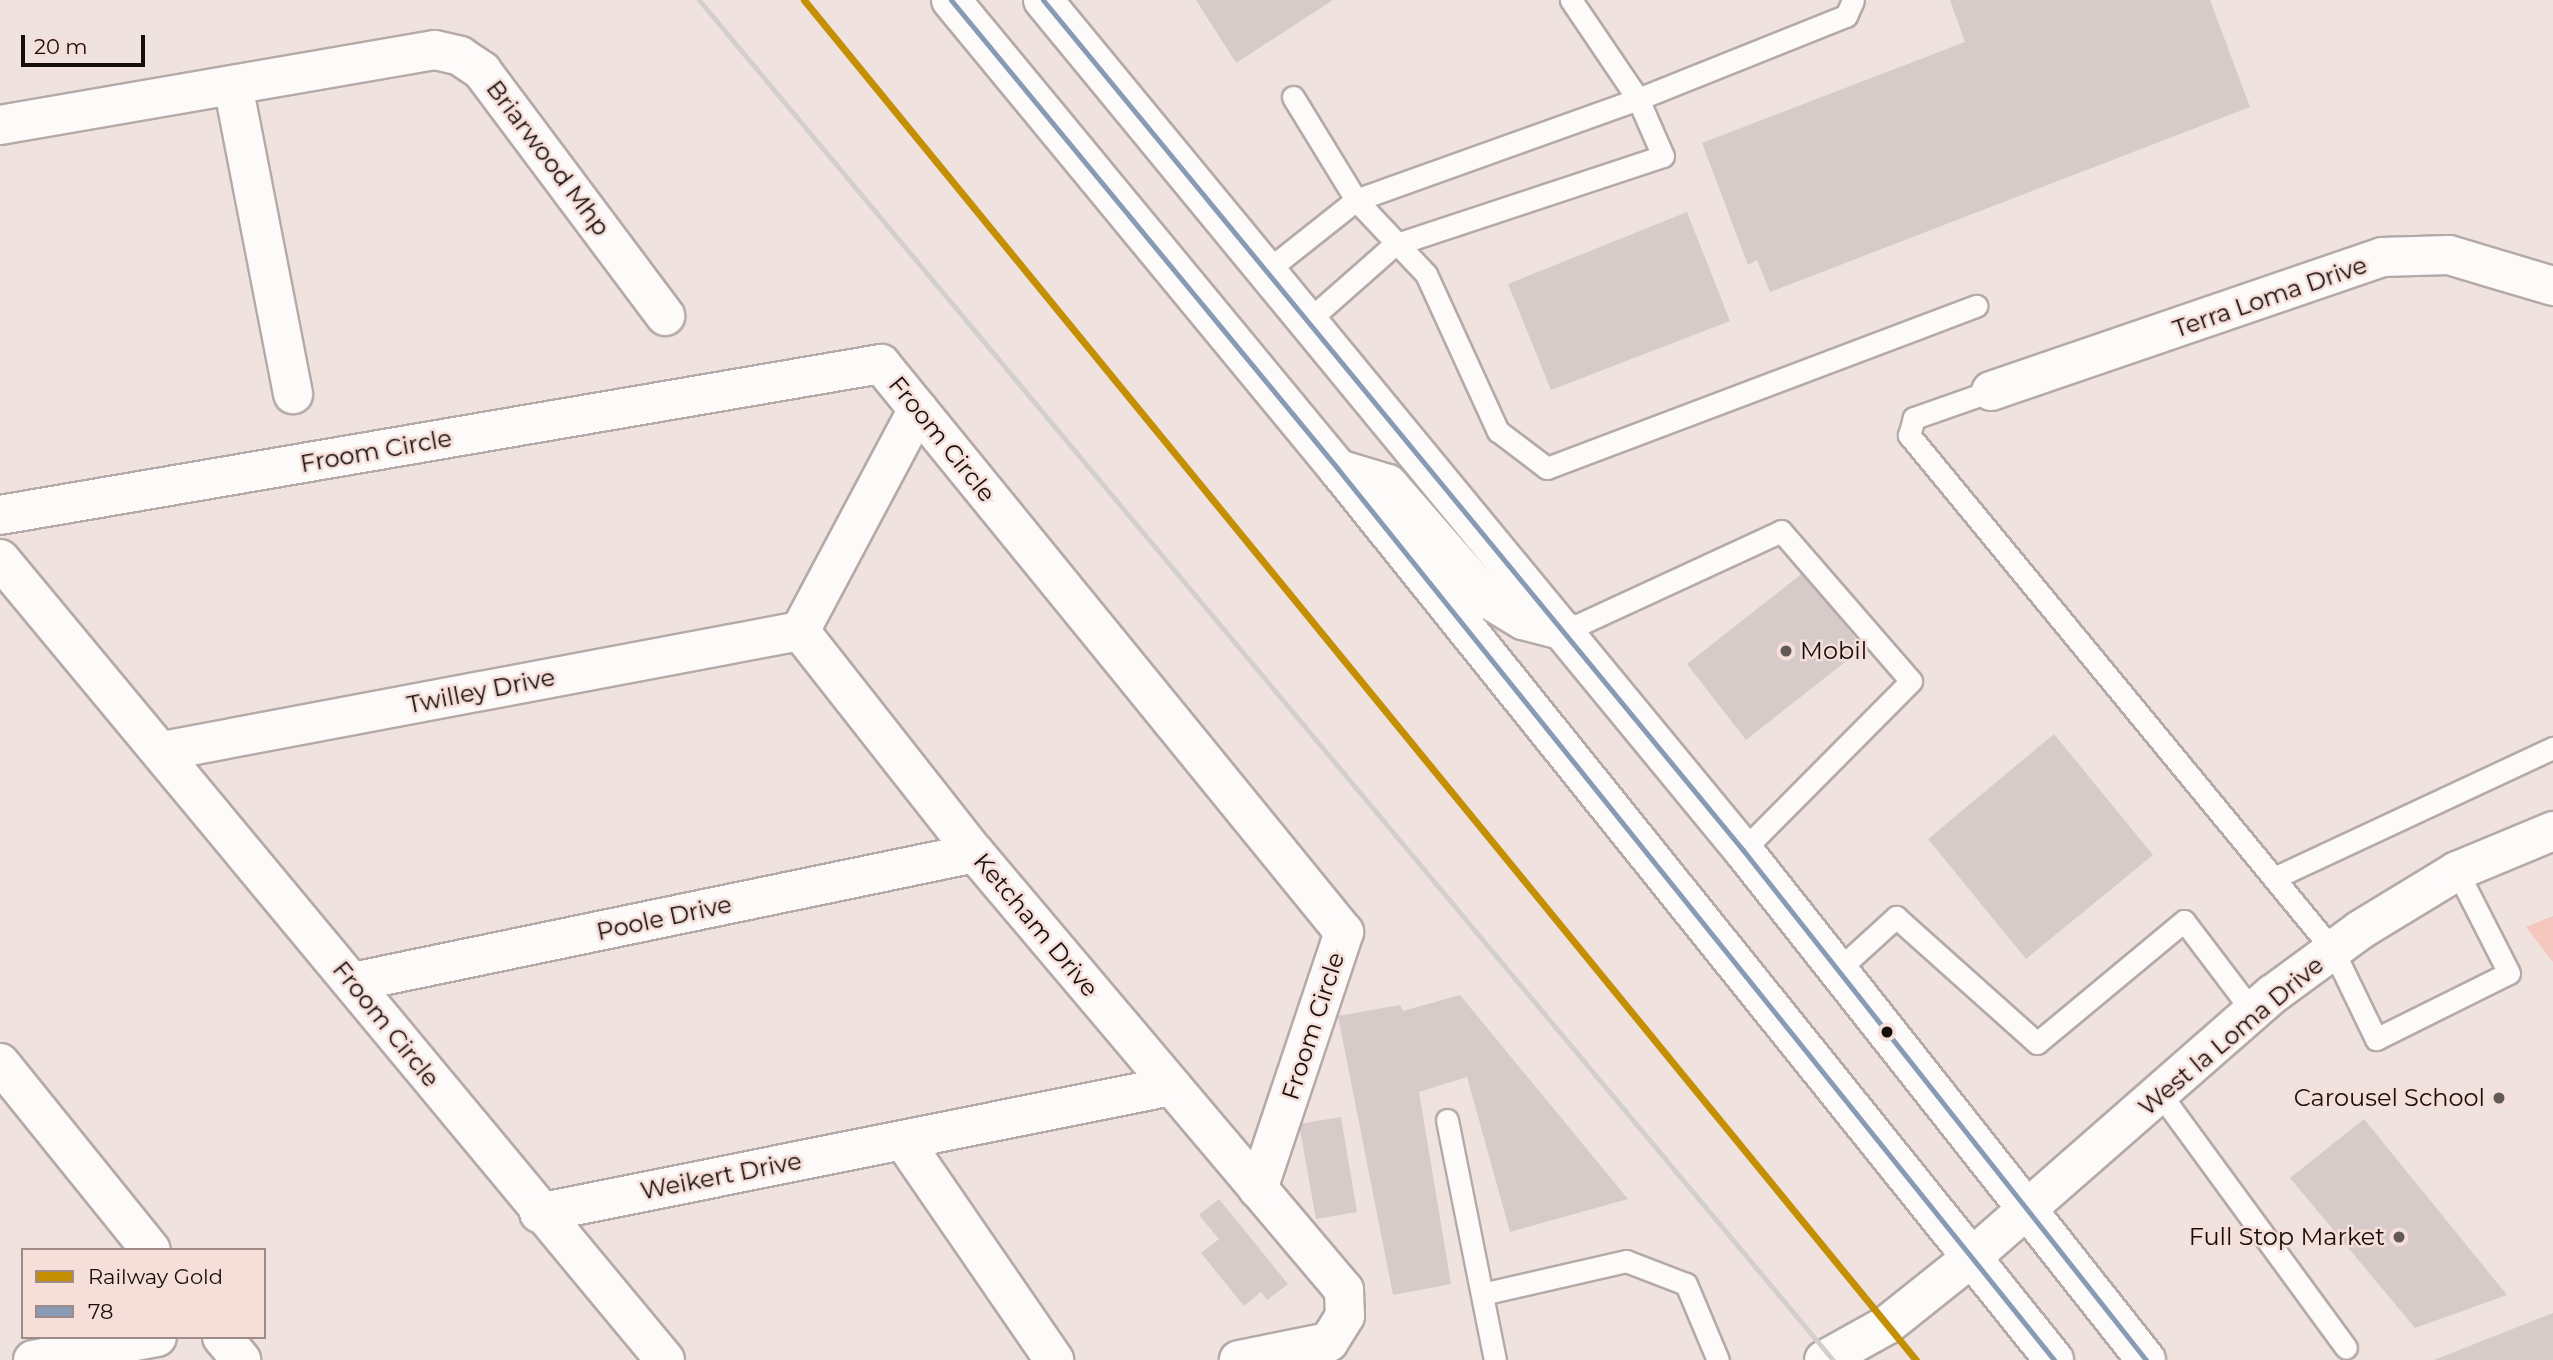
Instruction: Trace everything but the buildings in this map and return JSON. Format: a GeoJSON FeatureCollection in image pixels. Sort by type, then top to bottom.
{"type":"FeatureCollection","features":[{"type":"Feature","properties":{"kind":"street"},"geometry":{"type":"LineString","coordinates":[[951,0],[1338,469],[2054,1360]]}},
{"type":"Feature","properties":{"kind":"street"},"geometry":{"type":"LineString","coordinates":[[1054,4],[1743,850],[2146,1360]]}},
{"type":"Feature","properties":{"kind":"street","name":"Briarwood Mhp"},"geometry":{"type":"LineString","coordinates":[[0,125],[435,50],[460,56],[482,71],[665,316]]}},
{"type":"Feature","properties":{"kind":"street"},"geometry":{"type":"LineString","coordinates":[[233,85],[293,394]]}},
{"type":"Feature","properties":{"kind":"street","name":"Terra Loma Drive"},"geometry":{"type":"LineString","coordinates":[[1991,391],[2382,257],[2449,255],[2553,286]]}},
{"type":"Feature","properties":{"kind":"street","name":"Froom Circle"},"geometry":{"type":"LineString","coordinates":[[0,515],[881,364],[1344,932],[1258,1189]]}},
{"type":"Feature","properties":{"kind":"street"},"geometry":{"type":"LineString","coordinates":[[800,631],[918,410]]}},
{"type":"Feature","properties":{"kind":"street"},"geometry":{"type":"LineString","coordinates":[[1338,469],[1388,484],[1488,598],[1523,620],[1565,631]]}},
{"type":"Feature","properties":{"kind":"street","name":"Froom Circle"},"geometry":{"type":"LineString","coordinates":[[0,559],[163,751],[539,1213],[666,1360]]}},
{"type":"Feature","properties":{"kind":"street","name":"Twilley Drive"},"geometry":{"type":"LineString","coordinates":[[163,751],[800,631]]}},
{"type":"Feature","properties":{"kind":"street","name":"Ketcham Drive"},"geometry":{"type":"LineString","coordinates":[[800,631],[975,853],[1258,1189],[1348,1303],[1339,1333],[1329,1342],[1238,1360]]}},
{"type":"Feature","properties":{"kind":"street","name":"West la Loma Drive"},"geometry":{"type":"LineString","coordinates":[[1824,1360],[1887,1325],[1971,1258],[2253,1013],[2333,950],[2457,872],[2553,831]]}},
{"type":"Feature","properties":{"kind":"street","name":"Poole Drive"},"geometry":{"type":"LineString","coordinates":[[352,982],[975,853]]}},
{"type":"Feature","properties":{"kind":"street"},"geometry":{"type":"LineString","coordinates":[[0,1062],[149,1248]]}},
{"type":"Feature","properties":{"kind":"street","name":"Weikert Drive"},"geometry":{"type":"LineString","coordinates":[[539,1213],[1171,1086]]}},
{"type":"Feature","properties":{"kind":"street"},"geometry":{"type":"LineString","coordinates":[[903,1140],[1054,1360]]}},
{"type":"Feature","properties":{"kind":"street"},"geometry":{"type":"LineString","coordinates":[[33,1360],[146,1339]]}},
{"type":"Feature","properties":{"kind":"street"},"geometry":{"type":"LineString","coordinates":[[224,1339],[241,1360]]}},
{"type":"Feature","properties":{"kind":"lane"},"geometry":{"type":"LineString","coordinates":[[1310,319],[1394,245],[1663,156],[1638,99],[1571,0]]}},
{"type":"Feature","properties":{"kind":"lane"},"geometry":{"type":"LineString","coordinates":[[1269,269],[1356,200],[1638,99],[1846,16],[1853,0]]}},
{"type":"Feature","properties":{"kind":"lane"},"geometry":{"type":"LineString","coordinates":[[1293,97],[1356,200],[1394,245],[1426,274],[1498,431],[1547,468],[1976,306]]}},
{"type":"Feature","properties":{"kind":"lane"},"geometry":{"type":"LineString","coordinates":[[1991,391],[1914,418],[1909,435],[2333,950],[2376,1039],[2509,973],[2457,872]]}},
{"type":"Feature","properties":{"kind":"lane"},"geometry":{"type":"LineString","coordinates":[[1565,631],[1781,531],[1911,681],[1743,850]]}},
{"type":"Feature","properties":{"kind":"lane"},"geometry":{"type":"LineString","coordinates":[[2274,878],[2553,748]]}},
{"type":"Feature","properties":{"kind":"lane"},"geometry":{"type":"LineString","coordinates":[[1838,970],[1896,917],[2037,1043],[2184,921],[2253,1013]]}},
{"type":"Feature","properties":{"kind":"lane"},"geometry":{"type":"LineString","coordinates":[[2161,1095],[2346,1349]]}},
{"type":"Feature","properties":{"kind":"lane"},"geometry":{"type":"LineString","coordinates":[[1447,1119],[1496,1360]]}},
{"type":"Feature","properties":{"kind":"lane"},"geometry":{"type":"LineString","coordinates":[[1482,1294],[1626,1261],[1686,1284],[1718,1360]]}},
{"type":"Feature","properties":{"kind":"shaded area"},"geometry":{"type":"Polygon","coordinates":[[[2553,916],[2553,962],[2526,927],[2553,916]]]}},
{"type":"Feature","properties":{"kind":"railway"},"geometry":{"type":"LineString","coordinates":[[699,0],[1833,1360]]}},
{"type":"Feature","properties":{"kind":"rail line","name":"Gold"},"geometry":{"type":"LineString","coordinates":[[804,0],[1916,1360]]}},
{"type":"Feature","properties":{"kind":"transit line","name":"78"},"geometry":{"type":"LineString","coordinates":[[951,0],[1338,469],[2054,1360]]}},
{"type":"Feature","properties":{"kind":"transit line","name":"78"},"geometry":{"type":"LineString","coordinates":[[1043,0],[1743,850],[2146,1360]]}},
{"type":"Feature","properties":{"kind":"place","name":"Mobil"},"geometry":{"type":"Point","coordinates":[1786,651]}},
{"type":"Feature","properties":{"kind":"place","name":"Carousel School"},"geometry":{"type":"Point","coordinates":[2499,1098]}},
{"type":"Feature","properties":{"kind":"place","name":"Full Stop Market"},"geometry":{"type":"Point","coordinates":[2399,1237]}}]}
